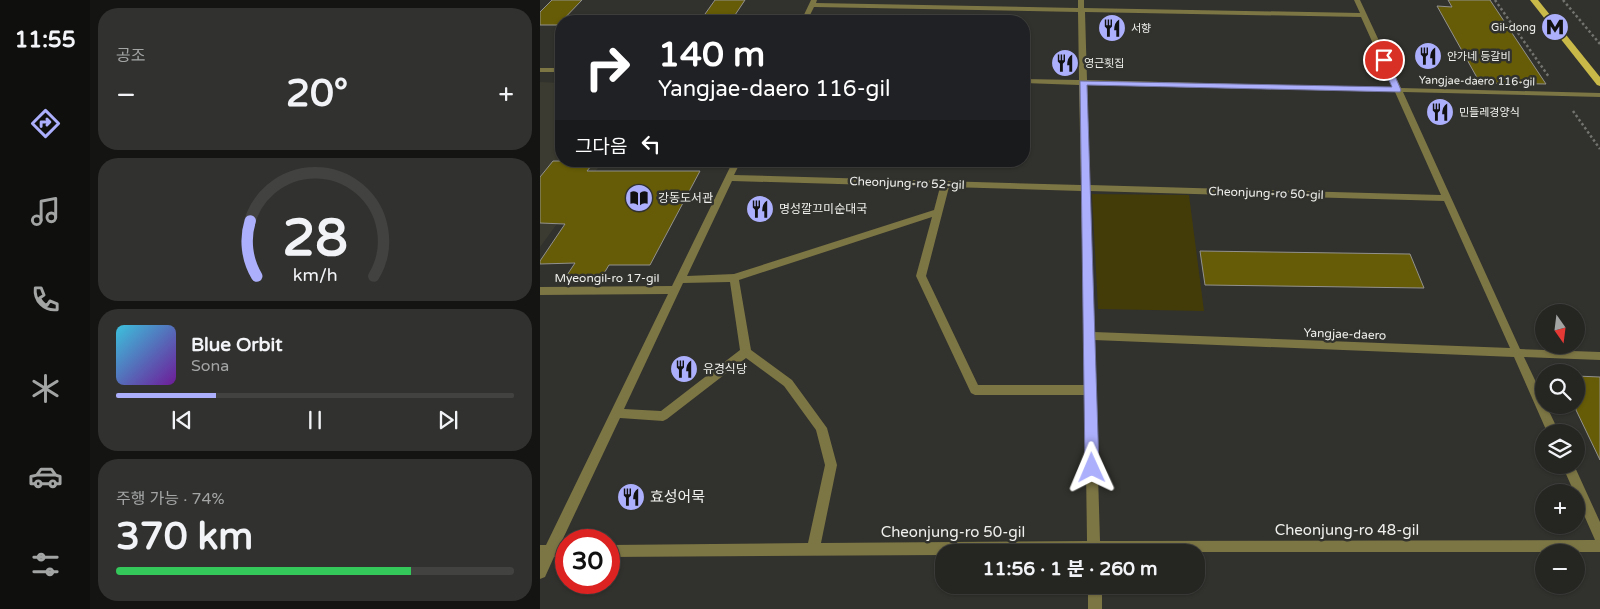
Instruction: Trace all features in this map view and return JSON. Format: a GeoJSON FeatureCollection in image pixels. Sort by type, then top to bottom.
{"type":"FeatureCollection","features":[{"type":"Feature","properties":{"kind":"main road"},"geometry":{"type":"LineString","coordinates":[[1534,0],[1600,83]]}},
{"type":"Feature","properties":{"kind":"street"},"geometry":{"type":"LineString","coordinates":[[1081,0],[1094,544]]}},
{"type":"Feature","properties":{"kind":"street"},"geometry":{"type":"LineString","coordinates":[[1357,0],[1549,424]]}},
{"type":"Feature","properties":{"kind":"street"},"geometry":{"type":"LineString","coordinates":[[807,15],[813,3],[1364,15]]}},
{"type":"Feature","properties":{"kind":"street"},"geometry":{"type":"LineString","coordinates":[[540,70],[555,70]]}},
{"type":"Feature","properties":{"kind":"street","name":"Yangjae-daero 116-gil"},"geometry":{"type":"LineString","coordinates":[[1030,81],[1600,95]]}},
{"type":"Feature","properties":{"kind":"street"},"geometry":{"type":"LineString","coordinates":[[540,572],[545,551],[616,413],[734,167]]}},
{"type":"Feature","properties":{"kind":"street","name":"Cheonjung-ro 52-gil"},"geometry":{"type":"LineString","coordinates":[[729,178],[1086,188]]}},
{"type":"Feature","properties":{"kind":"street"},"geometry":{"type":"LineString","coordinates":[[945,184],[921,276],[975,390],[1090,390]]}},
{"type":"Feature","properties":{"kind":"street","name":"Cheonjung-ro 50-gil"},"geometry":{"type":"LineString","coordinates":[[1086,188],[1446,198]]}},
{"type":"Feature","properties":{"kind":"street"},"geometry":{"type":"LineString","coordinates":[[678,285],[734,278],[938,212]]}},
{"type":"Feature","properties":{"kind":"street"},"geometry":{"type":"LineString","coordinates":[[734,278],[746,352],[788,383],[821,428],[831,464],[813,549]]}},
{"type":"Feature","properties":{"kind":"street","name":"Myeongil-ro 17-gil"},"geometry":{"type":"LineString","coordinates":[[540,291],[678,285]]}},
{"type":"Feature","properties":{"kind":"street","name":"Yangjae-daero"},"geometry":{"type":"LineString","coordinates":[[1089,336],[1600,356]]}},
{"type":"Feature","properties":{"kind":"street"},"geometry":{"type":"LineString","coordinates":[[616,413],[664,416],[746,352]]}},
{"type":"Feature","properties":{"kind":"street"},"geometry":{"type":"LineString","coordinates":[[1572,474],[1600,536]]}},
{"type":"Feature","properties":{"kind":"street","name":"Cheonjung-ro 48-gil"},"geometry":{"type":"LineString","coordinates":[[1205,549],[1600,546]]}},
{"type":"Feature","properties":{"kind":"street","name":"Cheonjung-ro 50-gil"},"geometry":{"type":"LineString","coordinates":[[620,551],[935,549]]}},
{"type":"Feature","properties":{"kind":"street"},"geometry":{"type":"LineString","coordinates":[[1095,594],[1095,609]]}},
{"type":"Feature","properties":{"kind":"path"},"geometry":{"type":"LineString","coordinates":[[1495,0],[1600,149]]}},
{"type":"Feature","properties":{"kind":"path"},"geometry":{"type":"LineString","coordinates":[[1563,0],[1600,44]]}},
{"type":"Feature","properties":{"kind":"shaded area"},"geometry":{"type":"Polygon","coordinates":[[[540,82],[555,83],[555,167],[599,167],[540,247],[540,82]]]}},
{"type":"Feature","properties":{"kind":"shaded area"},"geometry":{"type":"Polygon","coordinates":[[[1092,194],[1189,195],[1204,311],[1098,309],[1092,194]]]}},
{"type":"Feature","properties":{"kind":"building"},"geometry":{"type":"Polygon","coordinates":[[[552,0],[582,0],[568,15],[555,15],[555,25],[540,25],[540,12],[552,0]]]}},
{"type":"Feature","properties":{"kind":"building"},"geometry":{"type":"Polygon","coordinates":[[[715,0],[745,0],[735,15],[704,15],[715,0]]]}},
{"type":"Feature","properties":{"kind":"building"},"geometry":{"type":"Polygon","coordinates":[[[1448,0],[1490,0],[1546,84],[1480,83],[1437,6],[1452,7],[1448,0]]]}},
{"type":"Feature","properties":{"kind":"building","name":"강동도서관"},"geometry":{"type":"Polygon","coordinates":[[[553,161],[555,161],[555,167],[590,167],[587,171],[700,171],[650,265],[609,265],[603,275],[567,275],[575,263],[540,264],[540,261],[565,224],[540,223],[540,177],[553,161]]]}},
{"type":"Feature","properties":{"kind":"building"},"geometry":{"type":"Polygon","coordinates":[[[1200,251],[1410,254],[1424,288],[1205,285],[1200,251]]]}},
{"type":"Feature","properties":{"kind":"building"},"geometry":{"type":"Polygon","coordinates":[[[1585,376],[1600,377],[1600,460],[1585,429],[1585,424],[1583,424],[1578,414],[1585,414],[1585,376]]]}},
{"type":"Feature","properties":{"kind":"place","name":"Gil-dong"},"geometry":{"type":"Point","coordinates":[1555,27]}},
{"type":"Feature","properties":{"kind":"place","name":"서향"},"geometry":{"type":"Point","coordinates":[1112,28]}},
{"type":"Feature","properties":{"kind":"place","name":"안가네 등갈비"},"geometry":{"type":"Point","coordinates":[1428,56]}},
{"type":"Feature","properties":{"kind":"place","name":"영근횟집"},"geometry":{"type":"Point","coordinates":[1065,63]}},
{"type":"Feature","properties":{"kind":"place","name":"민들레경양식"},"geometry":{"type":"Point","coordinates":[1440,112]}},
{"type":"Feature","properties":{"kind":"place","name":"강동도서관"},"geometry":{"type":"Point","coordinates":[639,198]}},
{"type":"Feature","properties":{"kind":"place","name":"명성깔끄미순대국"},"geometry":{"type":"Point","coordinates":[760,209]}},
{"type":"Feature","properties":{"kind":"place","name":"유경식당"},"geometry":{"type":"Point","coordinates":[684,369]}},
{"type":"Feature","properties":{"kind":"place","name":"효성어묵"},"geometry":{"type":"Point","coordinates":[631,497]}},
{"type":"Feature","properties":{"kind":"route"},"geometry":{"type":"LineString","coordinates":[[1092,468],[1083,82],[1397,90],[1384,60]]}}]}
